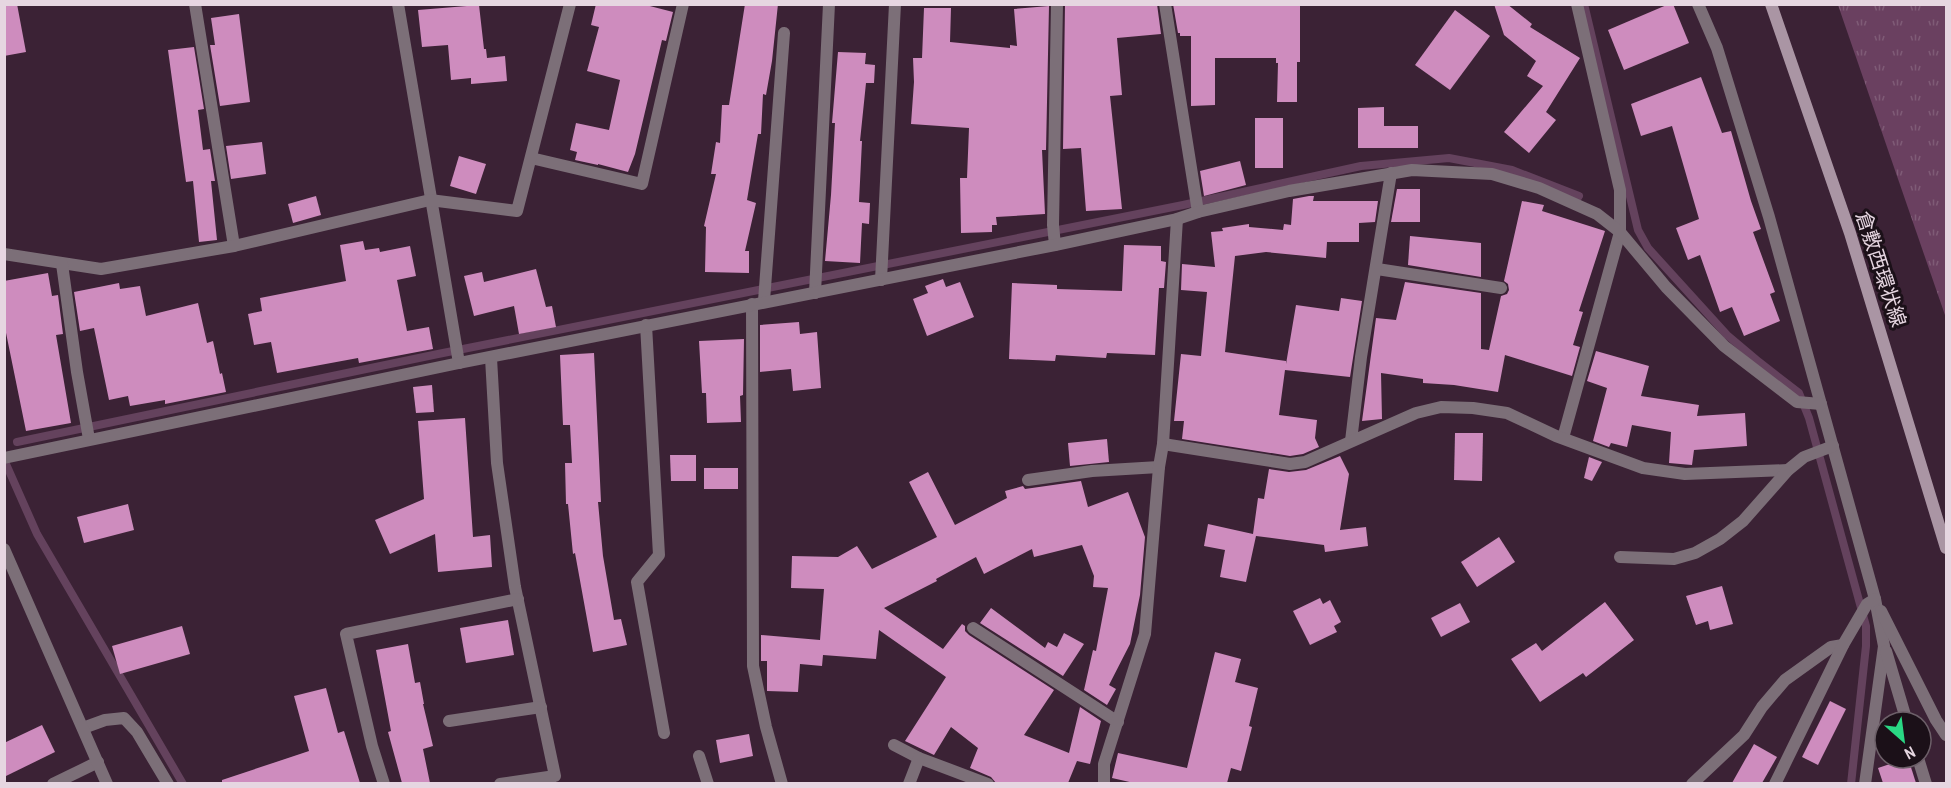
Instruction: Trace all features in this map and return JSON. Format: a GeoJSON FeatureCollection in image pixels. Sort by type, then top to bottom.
{"type":"FeatureCollection","features":[{"type":"Feature","properties":{"kind":"main road","name":"倉敷西環状線"},"geometry":{"type":"LineString","coordinates":[[1771,4],[1850,233],[1947,548]]}},
{"type":"Feature","properties":{"kind":"street"},"geometry":{"type":"LineString","coordinates":[[195,4],[234,246]]}},
{"type":"Feature","properties":{"kind":"street"},"geometry":{"type":"LineString","coordinates":[[398,4],[458,354]]}},
{"type":"Feature","properties":{"kind":"street"},"geometry":{"type":"LineString","coordinates":[[4,254],[101,269],[234,246],[430,200],[518,211],[570,4]]}},
{"type":"Feature","properties":{"kind":"street"},"geometry":{"type":"LineString","coordinates":[[531,158],[642,183],[683,4]]}},
{"type":"Feature","properties":{"kind":"street"},"geometry":{"type":"LineString","coordinates":[[815,289],[829,4]]}},
{"type":"Feature","properties":{"kind":"street"},"geometry":{"type":"LineString","coordinates":[[881,276],[895,4]]}},
{"type":"Feature","properties":{"kind":"street"},"geometry":{"type":"LineString","coordinates":[[1054,235],[1057,4]]}},
{"type":"Feature","properties":{"kind":"street"},"geometry":{"type":"LineString","coordinates":[[1165,4],[1197,205]]}},
{"type":"Feature","properties":{"kind":"street"},"geometry":{"type":"LineString","coordinates":[[1563,438],[1620,232],[1620,190],[1577,4]]}},
{"type":"Feature","properties":{"kind":"street"},"geometry":{"type":"LineString","coordinates":[[1698,4],[1718,48],[1769,218],[1816,405],[1903,710]]}},
{"type":"Feature","properties":{"kind":"street"},"geometry":{"type":"LineString","coordinates":[[782,783],[766,727],[753,666],[762,296],[784,33]]}},
{"type":"Feature","properties":{"kind":"street"},"geometry":{"type":"LineString","coordinates":[[4,458],[89,436],[458,354],[491,357],[646,325],[762,296],[815,289],[881,276],[1054,235],[1177,219],[1197,205],[1412,170],[1492,174],[1539,188],[1598,214],[1620,232],[1666,286],[1724,346],[1797,402],[1816,405]]}},
{"type":"Feature","properties":{"kind":"street"},"geometry":{"type":"LineString","coordinates":[[1351,441],[1361,357],[1391,173]]}},
{"type":"Feature","properties":{"kind":"street"},"geometry":{"type":"LineString","coordinates":[[1104,783],[1104,764],[1145,634],[1163,444],[1177,219]]}},
{"type":"Feature","properties":{"kind":"street"},"geometry":{"type":"LineString","coordinates":[[62,264],[77,372],[89,436]]}},
{"type":"Feature","properties":{"kind":"street"},"geometry":{"type":"LineString","coordinates":[[1377,269],[1501,288]]}},
{"type":"Feature","properties":{"kind":"street"},"geometry":{"type":"LineString","coordinates":[[646,325],[659,555],[637,582],[664,733]]}},
{"type":"Feature","properties":{"kind":"street"},"geometry":{"type":"LineString","coordinates":[[491,357],[497,463],[518,599],[555,776],[500,783]]}},
{"type":"Feature","properties":{"kind":"street"},"geometry":{"type":"LineString","coordinates":[[1163,444],[1290,464],[1305,462],[1416,413],[1441,407],[1473,408],[1507,413],[1563,438],[1643,468],[1685,474],[1788,470]]}},
{"type":"Feature","properties":{"kind":"street"},"geometry":{"type":"LineString","coordinates":[[1620,557],[1674,559],[1695,553],[1720,540],[1743,521],[1788,470],[1804,457],[1828,448]]}},
{"type":"Feature","properties":{"kind":"street"},"geometry":{"type":"LineString","coordinates":[[1028,480],[1092,471],[1160,467]]}},
{"type":"Feature","properties":{"kind":"street"},"geometry":{"type":"LineString","coordinates":[[4,549],[107,783]]}},
{"type":"Feature","properties":{"kind":"street"},"geometry":{"type":"LineString","coordinates":[[384,783],[372,746],[346,634],[518,599]]}},
{"type":"Feature","properties":{"kind":"street"},"geometry":{"type":"LineString","coordinates":[[1775,783],[1843,645],[1871,601]]}},
{"type":"Feature","properties":{"kind":"street"},"geometry":{"type":"LineString","coordinates":[[1871,601],[1936,720],[1947,735]]}},
{"type":"Feature","properties":{"kind":"street"},"geometry":{"type":"LineString","coordinates":[[973,628],[1118,722]]}},
{"type":"Feature","properties":{"kind":"street"},"geometry":{"type":"LineString","coordinates":[[1692,783],[1744,735],[1762,707],[1785,680],[1831,647],[1843,645]]}},
{"type":"Feature","properties":{"kind":"street"},"geometry":{"type":"LineString","coordinates":[[1865,783],[1884,646]]}},
{"type":"Feature","properties":{"kind":"street"},"geometry":{"type":"LineString","coordinates":[[449,721],[541,707]]}},
{"type":"Feature","properties":{"kind":"street"},"geometry":{"type":"LineString","coordinates":[[83,728],[105,720],[124,718],[137,732],[168,783]]}},
{"type":"Feature","properties":{"kind":"street"},"geometry":{"type":"LineString","coordinates":[[894,745],[920,758],[988,783]]}},
{"type":"Feature","properties":{"kind":"street"},"geometry":{"type":"LineString","coordinates":[[699,756],[708,783]]}},
{"type":"Feature","properties":{"kind":"street"},"geometry":{"type":"LineString","coordinates":[[909,783],[920,758]]}},
{"type":"Feature","properties":{"kind":"street"},"geometry":{"type":"LineString","coordinates":[[52,783],[98,762]]}},
{"type":"Feature","properties":{"kind":"green space"},"geometry":{"type":"Polygon","coordinates":[[[1838,5],[1946,5],[1946,318],[1838,5]]]}},
{"type":"Feature","properties":{"kind":"building"},"geometry":{"type":"Polygon","coordinates":[[[4,4],[17,4],[26,52],[4,56],[4,4]]]}},
{"type":"Feature","properties":{"kind":"building"},"geometry":{"type":"Polygon","coordinates":[[[596,4],[642,4],[673,12],[666,41],[662,40],[635,154],[628,172],[575,160],[577,152],[570,150],[576,123],[609,130],[620,80],[587,71],[599,27],[591,25],[596,4]]]}},
{"type":"Feature","properties":{"kind":"building"},"geometry":{"type":"Polygon","coordinates":[[[745,4],[778,4],[772,61],[766,95],[763,94],[761,134],[758,134],[747,200],[756,203],[745,251],[749,251],[749,273],[705,272],[706,227],[704,226],[716,174],[711,174],[716,142],[720,143],[722,105],[729,105],[745,4]]]}},
{"type":"Feature","properties":{"kind":"building"},"geometry":{"type":"Polygon","coordinates":[[[1065,4],[1157,4],[1161,34],[1117,38],[1122,95],[1110,96],[1122,209],[1086,211],[1081,148],[1063,149],[1065,4]]]}},
{"type":"Feature","properties":{"kind":"building"},"geometry":{"type":"Polygon","coordinates":[[[1173,4],[1300,4],[1297,102],[1277,102],[1278,63],[1276,63],[1276,58],[1215,58],[1215,105],[1191,106],[1191,36],[1180,36],[1178,33],[1173,4]]]}},
{"type":"Feature","properties":{"kind":"building"},"geometry":{"type":"Polygon","coordinates":[[[1494,4],[1507,4],[1532,24],[1530,27],[1580,58],[1546,112],[1556,120],[1529,153],[1504,132],[1543,86],[1527,76],[1536,61],[1504,35],[1494,4]]]}},
{"type":"Feature","properties":{"kind":"building"},"geometry":{"type":"Polygon","coordinates":[[[1673,4],[1689,43],[1624,70],[1608,30],[1673,4]]]}},
{"type":"Feature","properties":{"kind":"building"},"geometry":{"type":"Polygon","coordinates":[[[479,5],[487,58],[505,56],[507,81],[471,84],[471,78],[451,80],[448,45],[422,47],[418,10],[479,5]]]}},
{"type":"Feature","properties":{"kind":"building"},"geometry":{"type":"Polygon","coordinates":[[[1049,6],[1046,150],[1042,150],[1045,214],[996,217],[997,225],[992,225],[992,232],[961,233],[960,178],[967,178],[969,128],[911,124],[913,58],[922,58],[924,8],[951,8],[950,42],[1010,48],[1010,45],[1017,46],[1014,9],[1049,6]]]}},
{"type":"Feature","properties":{"kind":"building"},"geometry":{"type":"Polygon","coordinates":[[[1455,10],[1490,36],[1450,90],[1415,65],[1455,10]]]}},
{"type":"Feature","properties":{"kind":"building"},"geometry":{"type":"Polygon","coordinates":[[[239,14],[250,102],[220,106],[210,45],[215,45],[211,18],[239,14]]]}},
{"type":"Feature","properties":{"kind":"building"},"geometry":{"type":"Polygon","coordinates":[[[194,47],[204,109],[198,110],[203,150],[210,149],[215,181],[211,181],[217,240],[199,242],[193,181],[186,182],[168,50],[194,47]]]}},
{"type":"Feature","properties":{"kind":"building"},"geometry":{"type":"Polygon","coordinates":[[[838,52],[866,53],[865,64],[875,65],[874,83],[866,83],[860,141],[862,141],[859,202],[870,203],[869,224],[862,223],[860,263],[825,261],[831,195],[835,123],[832,123],[838,52]]]}},
{"type":"Feature","properties":{"kind":"building"},"geometry":{"type":"Polygon","coordinates":[[[1701,77],[1722,133],[1731,131],[1761,229],[1753,232],[1775,292],[1770,294],[1780,321],[1744,336],[1732,307],[1720,312],[1700,255],[1688,260],[1676,228],[1699,219],[1672,126],[1641,136],[1631,104],[1701,77]]]}},
{"type":"Feature","properties":{"kind":"building"},"geometry":{"type":"Polygon","coordinates":[[[1384,107],[1384,126],[1418,126],[1418,148],[1358,148],[1358,108],[1384,107]]]}},
{"type":"Feature","properties":{"kind":"building"},"geometry":{"type":"Polygon","coordinates":[[[1255,118],[1283,118],[1283,168],[1255,168],[1255,118]]]}},
{"type":"Feature","properties":{"kind":"building"},"geometry":{"type":"Polygon","coordinates":[[[262,142],[266,174],[231,179],[226,146],[262,142]]]}},
{"type":"Feature","properties":{"kind":"building"},"geometry":{"type":"Polygon","coordinates":[[[459,156],[486,164],[476,194],[450,186],[459,156]]]}},
{"type":"Feature","properties":{"kind":"building"},"geometry":{"type":"Polygon","coordinates":[[[1240,161],[1246,185],[1204,196],[1200,171],[1240,161]]]}},
{"type":"Feature","properties":{"kind":"building"},"geometry":{"type":"Polygon","coordinates":[[[1397,189],[1420,189],[1420,222],[1391,222],[1397,189]]]}},
{"type":"Feature","properties":{"kind":"building"},"geometry":{"type":"Polygon","coordinates":[[[316,196],[321,215],[293,223],[288,204],[316,196]]]}},
{"type":"Feature","properties":{"kind":"building"},"geometry":{"type":"Polygon","coordinates":[[[1314,196],[1313,201],[1378,201],[1375,222],[1359,223],[1359,242],[1327,242],[1326,258],[1266,252],[1235,256],[1225,352],[1286,361],[1286,364],[1296,305],[1339,311],[1341,298],[1362,301],[1350,377],[1285,370],[1279,415],[1317,420],[1315,438],[1319,447],[1303,454],[1290,456],[1182,439],[1184,421],[1174,421],[1181,354],[1201,356],[1207,292],[1181,290],[1182,264],[1215,267],[1211,232],[1249,224],[1249,227],[1283,230],[1284,224],[1291,225],[1293,199],[1314,196]]]}},
{"type":"Feature","properties":{"kind":"building"},"geometry":{"type":"Polygon","coordinates":[[[1522,201],[1544,205],[1542,211],[1605,231],[1579,311],[1583,312],[1573,345],[1580,347],[1572,376],[1505,355],[1498,392],[1423,383],[1423,379],[1381,373],[1382,419],[1362,421],[1376,318],[1396,320],[1405,282],[1481,293],[1481,349],[1489,350],[1501,296],[1507,294],[1509,290],[1508,284],[1504,281],[1522,201]]]}},
{"type":"Feature","properties":{"kind":"building"},"geometry":{"type":"Polygon","coordinates":[[[1410,236],[1481,243],[1481,277],[1408,265],[1410,236]]]}},
{"type":"Feature","properties":{"kind":"building"},"geometry":{"type":"Polygon","coordinates":[[[363,241],[365,250],[379,248],[380,252],[410,246],[416,276],[397,280],[407,331],[429,327],[433,349],[359,363],[358,358],[277,373],[271,342],[254,345],[248,314],[262,311],[260,298],[346,281],[340,245],[363,241]]]}},
{"type":"Feature","properties":{"kind":"building"},"geometry":{"type":"Polygon","coordinates":[[[1124,245],[1161,246],[1161,261],[1166,262],[1164,288],[1159,288],[1155,355],[1107,353],[1106,358],[1056,355],[1055,361],[1009,359],[1012,283],[1057,285],[1057,289],[1122,291],[1124,245]]]}},
{"type":"Feature","properties":{"kind":"building"},"geometry":{"type":"Polygon","coordinates":[[[536,269],[546,307],[552,306],[556,327],[519,334],[514,306],[474,316],[464,276],[482,272],[484,282],[536,269]]]}},
{"type":"Feature","properties":{"kind":"building"},"geometry":{"type":"Polygon","coordinates":[[[48,273],[52,296],[58,295],[63,334],[56,335],[71,423],[26,431],[4,323],[4,281],[48,273]]]}},
{"type":"Feature","properties":{"kind":"building"},"geometry":{"type":"Polygon","coordinates":[[[943,279],[946,287],[960,282],[974,317],[927,336],[913,299],[928,293],[925,286],[943,279]]]}},
{"type":"Feature","properties":{"kind":"building"},"geometry":{"type":"Polygon","coordinates":[[[119,283],[120,289],[140,286],[146,316],[198,303],[207,343],[213,341],[226,392],[165,404],[165,400],[130,406],[128,396],[109,400],[94,328],[80,331],[74,292],[119,283]]]}},
{"type":"Feature","properties":{"kind":"building"},"geometry":{"type":"Polygon","coordinates":[[[799,322],[800,334],[817,332],[821,388],[793,391],[791,369],[760,372],[760,325],[799,322]]]}},
{"type":"Feature","properties":{"kind":"building"},"geometry":{"type":"Polygon","coordinates":[[[744,339],[743,395],[740,396],[741,422],[707,423],[706,393],[702,393],[699,341],[744,339]]]}},
{"type":"Feature","properties":{"kind":"building"},"geometry":{"type":"Polygon","coordinates":[[[1596,351],[1649,366],[1641,396],[1699,405],[1697,416],[1745,413],[1747,446],[1694,450],[1692,465],[1669,463],[1671,432],[1632,425],[1627,447],[1611,443],[1609,447],[1593,441],[1607,388],[1587,381],[1596,351]]]}},
{"type":"Feature","properties":{"kind":"building"},"geometry":{"type":"Polygon","coordinates":[[[594,353],[601,502],[598,502],[603,556],[614,620],[621,619],[627,645],[593,652],[575,553],[573,554],[568,504],[566,504],[565,463],[572,463],[570,425],[563,425],[560,355],[594,353]]]}},
{"type":"Feature","properties":{"kind":"building"},"geometry":{"type":"Polygon","coordinates":[[[432,385],[434,412],[416,413],[413,387],[432,385]]]}},
{"type":"Feature","properties":{"kind":"building"},"geometry":{"type":"Polygon","coordinates":[[[465,418],[473,537],[490,535],[492,567],[438,572],[435,534],[390,554],[375,520],[424,499],[418,421],[465,418]]]}},
{"type":"Feature","properties":{"kind":"building"},"geometry":{"type":"Polygon","coordinates":[[[1455,433],[1483,433],[1482,481],[1454,480],[1455,433]]]}},
{"type":"Feature","properties":{"kind":"building"},"geometry":{"type":"Polygon","coordinates":[[[1107,439],[1109,462],[1070,466],[1068,443],[1107,439]]]}},
{"type":"Feature","properties":{"kind":"building"},"geometry":{"type":"Polygon","coordinates":[[[670,455],[696,455],[696,481],[671,481],[670,455]]]}},
{"type":"Feature","properties":{"kind":"building"},"geometry":{"type":"Polygon","coordinates":[[[1340,456],[1349,474],[1340,530],[1366,527],[1368,546],[1325,552],[1324,545],[1256,536],[1246,582],[1220,577],[1225,550],[1204,546],[1208,524],[1253,534],[1258,498],[1264,499],[1269,469],[1289,472],[1306,470],[1340,456]]]}},
{"type":"Feature","properties":{"kind":"building"},"geometry":{"type":"Polygon","coordinates":[[[1589,457],[1602,462],[1592,481],[1584,478],[1589,457]]]}},
{"type":"Feature","properties":{"kind":"building"},"geometry":{"type":"Polygon","coordinates":[[[704,468],[738,468],[738,489],[704,489],[704,468]]]}},
{"type":"Feature","properties":{"kind":"building"},"geometry":{"type":"Polygon","coordinates":[[[928,472],[955,525],[1007,498],[1005,491],[1023,486],[1025,489],[1081,481],[1088,507],[1128,492],[1145,537],[1140,595],[1130,644],[1109,685],[1116,689],[1107,705],[1084,690],[1093,650],[1096,651],[1108,588],[1093,587],[1094,576],[1082,545],[1034,557],[1032,549],[984,574],[976,557],[936,579],[937,581],[884,608],[943,649],[962,624],[969,635],[1054,690],[1024,735],[1069,753],[1080,707],[1101,721],[1090,764],[1077,761],[1068,783],[996,783],[991,777],[970,768],[978,748],[951,727],[934,755],[905,741],[946,677],[879,630],[876,659],[823,655],[822,666],[800,664],[798,692],[767,691],[767,661],[761,661],[761,635],[820,640],[824,589],[791,588],[792,556],[838,557],[857,546],[872,569],[937,537],[909,482],[928,472]]]}},
{"type":"Feature","properties":{"kind":"building"},"geometry":{"type":"Polygon","coordinates":[[[128,504],[134,530],[84,543],[77,517],[128,504]]]}},
{"type":"Feature","properties":{"kind":"building"},"geometry":{"type":"Polygon","coordinates":[[[1499,537],[1515,562],[1477,587],[1461,562],[1499,537]]]}},
{"type":"Feature","properties":{"kind":"building"},"geometry":{"type":"Polygon","coordinates":[[[1722,586],[1733,624],[1710,630],[1708,621],[1696,625],[1686,596],[1722,586]]]}},
{"type":"Feature","properties":{"kind":"building"},"geometry":{"type":"Polygon","coordinates":[[[1320,598],[1323,604],[1330,600],[1341,622],[1334,626],[1337,632],[1310,645],[1293,611],[1320,598]]]}},
{"type":"Feature","properties":{"kind":"building"},"geometry":{"type":"Polygon","coordinates":[[[1605,602],[1634,640],[1586,677],[1583,673],[1540,702],[1511,659],[1536,643],[1542,651],[1605,602]]]}},
{"type":"Feature","properties":{"kind":"building"},"geometry":{"type":"Polygon","coordinates":[[[1460,603],[1470,622],[1441,637],[1431,618],[1460,603]]]}},
{"type":"Feature","properties":{"kind":"building"},"geometry":{"type":"Polygon","coordinates":[[[991,608],[1045,648],[1048,642],[1057,647],[1064,633],[1084,644],[1063,676],[980,623],[991,608]]]}},
{"type":"Feature","properties":{"kind":"building"},"geometry":{"type":"Polygon","coordinates":[[[508,620],[514,655],[466,663],[460,628],[508,620]]]}},
{"type":"Feature","properties":{"kind":"building"},"geometry":{"type":"Polygon","coordinates":[[[182,626],[190,654],[120,674],[112,646],[182,626]]]}},
{"type":"Feature","properties":{"kind":"building"},"geometry":{"type":"Polygon","coordinates":[[[408,644],[415,683],[420,682],[433,746],[423,749],[430,783],[402,783],[388,732],[391,731],[376,650],[408,644]]]}},
{"type":"Feature","properties":{"kind":"building"},"geometry":{"type":"Polygon","coordinates":[[[1215,652],[1241,659],[1235,682],[1258,688],[1249,726],[1252,727],[1241,771],[1231,768],[1227,783],[1134,783],[1112,778],[1118,753],[1187,768],[1215,652]]]}},
{"type":"Feature","properties":{"kind":"building"},"geometry":{"type":"Polygon","coordinates":[[[326,688],[338,733],[344,731],[360,783],[222,783],[222,780],[309,751],[294,696],[326,688]]]}},
{"type":"Feature","properties":{"kind":"building"},"geometry":{"type":"Polygon","coordinates":[[[1830,701],[1846,709],[1818,765],[1802,757],[1830,701]]]}},
{"type":"Feature","properties":{"kind":"building"},"geometry":{"type":"Polygon","coordinates":[[[42,725],[55,752],[4,777],[4,743],[42,725]]]}},
{"type":"Feature","properties":{"kind":"building"},"geometry":{"type":"Polygon","coordinates":[[[749,734],[753,756],[720,763],[716,740],[749,734]]]}},
{"type":"Feature","properties":{"kind":"building"},"geometry":{"type":"Polygon","coordinates":[[[1754,744],[1777,757],[1762,783],[1732,783],[1754,744]]]}},
{"type":"Feature","properties":{"kind":"building"},"geometry":{"type":"Polygon","coordinates":[[[1879,770],[1912,770],[1916,783],[1883,783],[1879,770]]]}},
{"type":"Feature","properties":{"kind":"waterway"},"geometry":{"type":"LineString","coordinates":[[1584,4],[1638,230],[1648,248],[1727,335],[1799,393],[1809,418],[1866,626],[1866,646],[1851,784]]}},
{"type":"Feature","properties":{"kind":"waterway"},"geometry":{"type":"LineString","coordinates":[[17,442],[438,354],[1183,205],[1361,166],[1449,158],[1512,170],[1579,196]]}},
{"type":"Feature","properties":{"kind":"waterway"},"geometry":{"type":"LineString","coordinates":[[6,464],[37,534],[183,784]]}}]}
